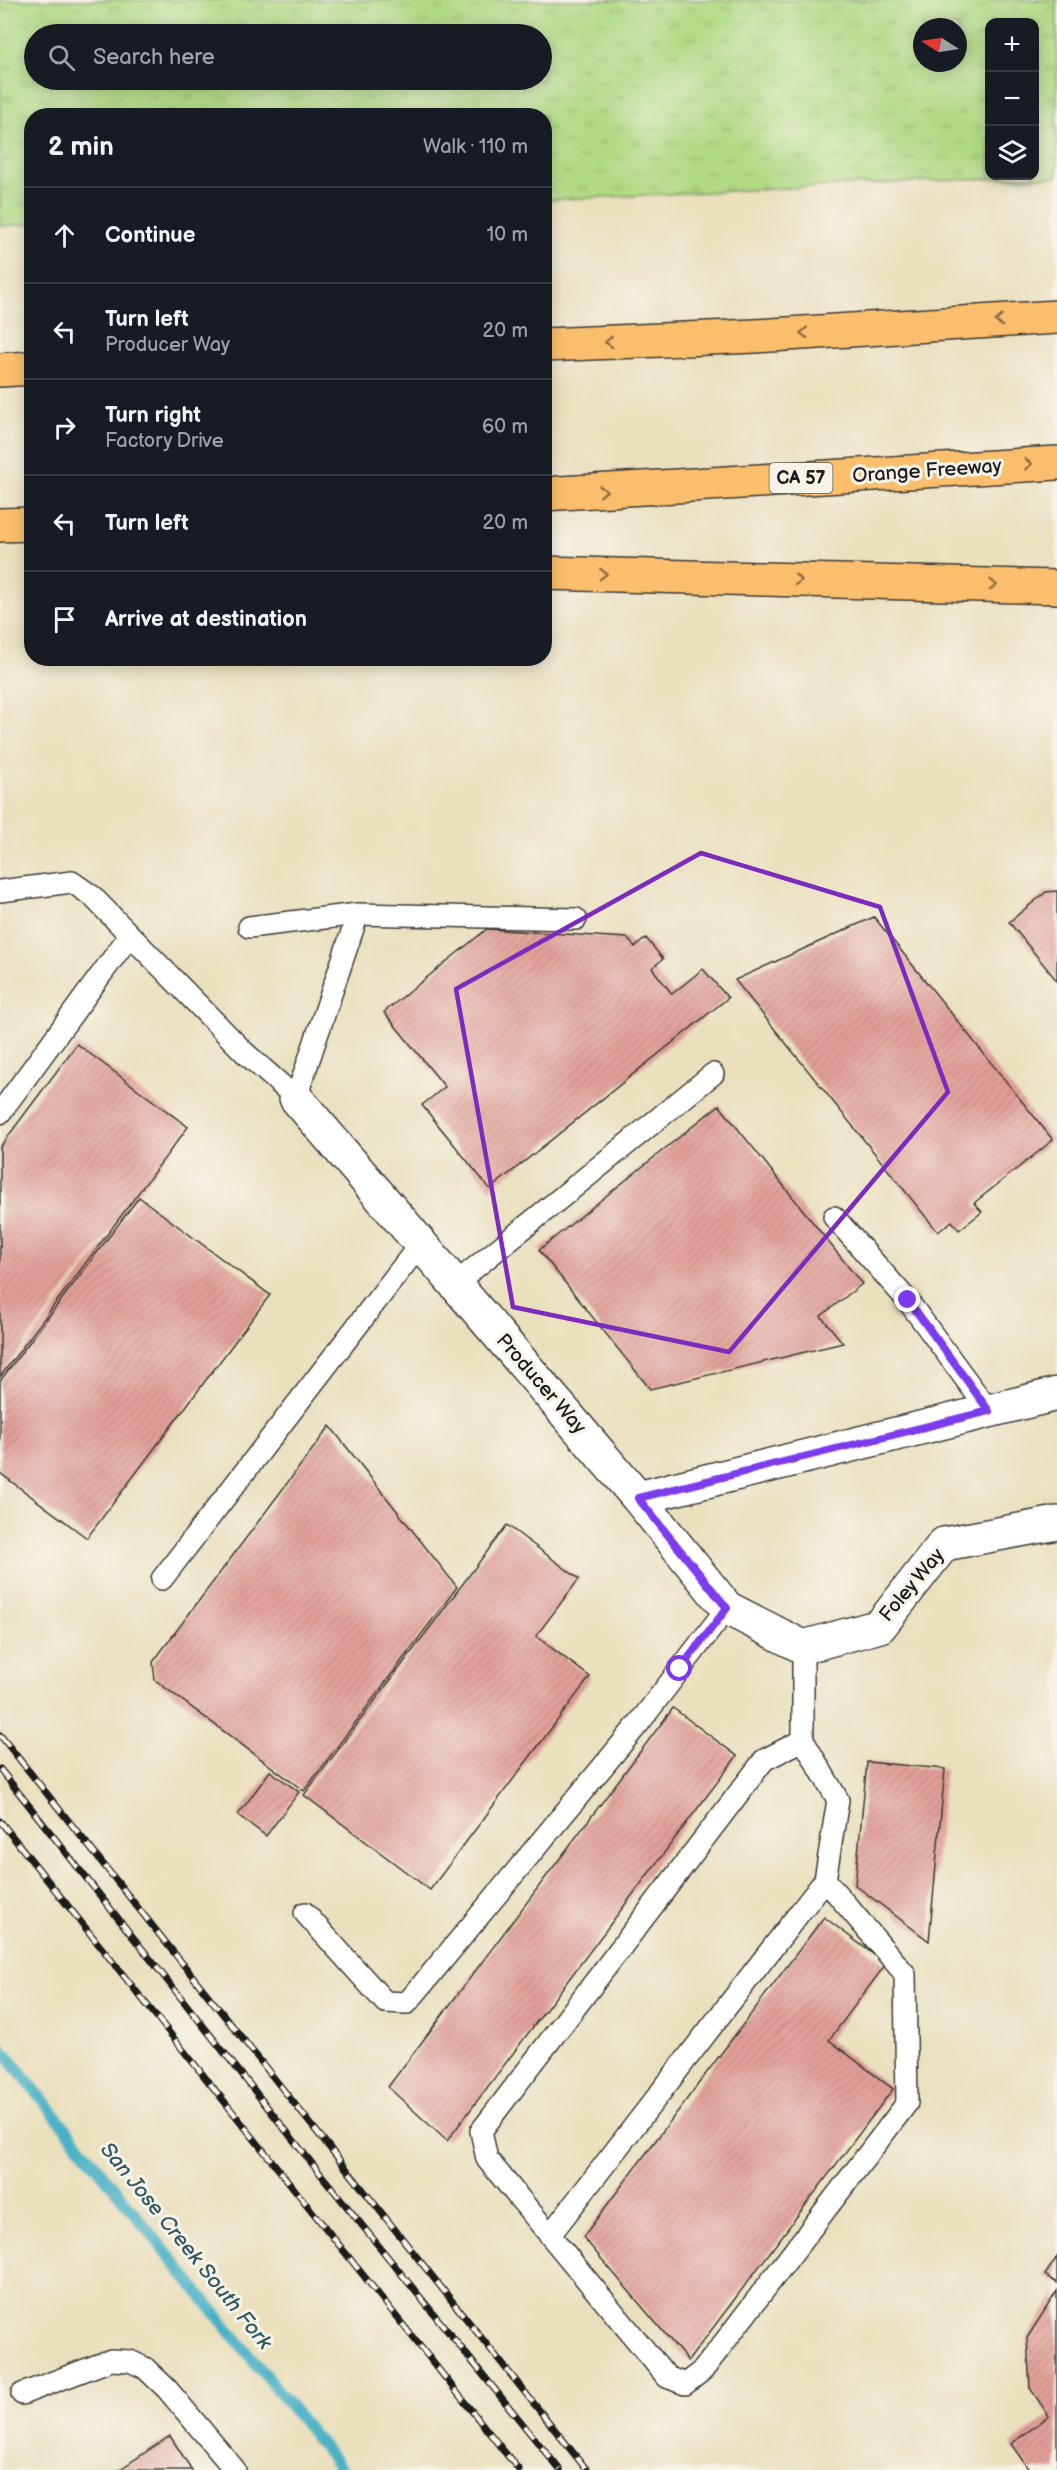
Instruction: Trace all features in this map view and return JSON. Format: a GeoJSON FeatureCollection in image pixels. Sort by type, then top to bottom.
{"type":"FeatureCollection","features":[{"type":"Feature","properties":{"kind":"highway"},"geometry":{"type":"LineString","coordinates":[[552,345],[766,335],[1057,317]]}},
{"type":"Feature","properties":{"kind":"highway"},"geometry":{"type":"LineString","coordinates":[[0,370],[24,368]]}},
{"type":"Feature","properties":{"kind":"highway","name":"Orange Freeway"},"geometry":{"type":"LineString","coordinates":[[552,494],[1057,462]]}},
{"type":"Feature","properties":{"kind":"highway"},"geometry":{"type":"LineString","coordinates":[[0,525],[24,524]]}},
{"type":"Feature","properties":{"kind":"highway"},"geometry":{"type":"LineString","coordinates":[[552,573],[1057,587]]}},
{"type":"Feature","properties":{"kind":"street","name":"Producer Way"},"geometry":{"type":"LineString","coordinates":[[296,1098],[638,1498],[727,1608],[804,1647]]}},
{"type":"Feature","properties":{"kind":"street"},"geometry":{"type":"LineString","coordinates":[[638,1498],[1057,1394]]}},
{"type":"Feature","properties":{"kind":"street","name":"Foley Way"},"geometry":{"type":"LineString","coordinates":[[804,1647],[880,1626],[944,1544],[1057,1523]]}},
{"type":"Feature","properties":{"kind":"lane"},"geometry":{"type":"LineString","coordinates":[[0,891],[72,882],[92,896],[244,1052],[296,1098],[358,914]]}},
{"type":"Feature","properties":{"kind":"lane"},"geometry":{"type":"LineString","coordinates":[[249,927],[358,914],[576,919]]}},
{"type":"Feature","properties":{"kind":"lane"},"geometry":{"type":"LineString","coordinates":[[0,1113],[130,935]]}},
{"type":"Feature","properties":{"kind":"lane"},"geometry":{"type":"LineString","coordinates":[[455,1284],[713,1074]]}},
{"type":"Feature","properties":{"kind":"lane"},"geometry":{"type":"LineString","coordinates":[[834,1217],[908,1300],[989,1411]]}},
{"type":"Feature","properties":{"kind":"lane"},"geometry":{"type":"LineString","coordinates":[[162,1579],[421,1243]]}},
{"type":"Feature","properties":{"kind":"lane"},"geometry":{"type":"LineString","coordinates":[[305,1913],[385,2002],[407,2003],[639,1723],[727,1608]]}},
{"type":"Feature","properties":{"kind":"lane"},"geometry":{"type":"LineString","coordinates":[[550,2235],[825,1880],[838,1800],[803,1740],[804,1647]]}},
{"type":"Feature","properties":{"kind":"lane"},"geometry":{"type":"LineString","coordinates":[[803,1740],[764,1760],[481,2131],[488,2159],[667,2377],[685,2384],[703,2370],[907,2103],[905,1974],[825,1880]]}},
{"type":"Feature","properties":{"kind":"lane"},"geometry":{"type":"LineString","coordinates":[[22,2394],[111,2360],[130,2361],[145,2368],[167,2389],[235,2470]]}},
{"type":"Feature","properties":{"kind":"highlighted area"},"geometry":{"type":"Polygon","coordinates":[[[701,853],[880,907],[948,1092],[729,1352],[513,1307],[456,989],[701,853]]]}},
{"type":"Feature","properties":{"kind":"green space"},"geometry":{"type":"Polygon","coordinates":[[[0,0],[1057,0],[1057,177],[1039,177],[1039,18],[985,18],[985,179],[552,200],[552,108],[24,108],[24,224],[0,226],[0,0]]]}},
{"type":"Feature","properties":{"kind":"building"},"geometry":{"type":"Polygon","coordinates":[[[1057,891],[1057,981],[1009,922],[1046,892],[1057,891]]]}},
{"type":"Feature","properties":{"kind":"building"},"geometry":{"type":"Polygon","coordinates":[[[874,917],[1053,1140],[974,1203],[982,1212],[959,1230],[952,1221],[938,1232],[735,980],[874,917]]]}},
{"type":"Feature","properties":{"kind":"building"},"geometry":{"type":"Polygon","coordinates":[[[487,929],[627,938],[635,947],[646,938],[663,959],[652,968],[672,994],[703,969],[728,998],[490,1189],[422,1105],[445,1087],[384,1012],[487,929]]]}},
{"type":"Feature","properties":{"kind":"building"},"geometry":{"type":"Polygon","coordinates":[[[77,1044],[188,1127],[0,1377],[0,1147],[77,1044]]]}},
{"type":"Feature","properties":{"kind":"building"},"geometry":{"type":"Polygon","coordinates":[[[719,1105],[862,1284],[821,1316],[843,1343],[650,1389],[539,1250],[719,1105]]]}},
{"type":"Feature","properties":{"kind":"building"},"geometry":{"type":"Polygon","coordinates":[[[139,1197],[270,1295],[87,1538],[0,1473],[0,1381],[139,1197]]]}},
{"type":"Feature","properties":{"kind":"building"},"geometry":{"type":"Polygon","coordinates":[[[330,1426],[457,1587],[304,1791],[155,1680],[153,1662],[330,1426]]]}},
{"type":"Feature","properties":{"kind":"building"},"geometry":{"type":"Polygon","coordinates":[[[507,1525],[579,1579],[536,1636],[590,1677],[430,1890],[304,1795],[507,1525]]]}},
{"type":"Feature","properties":{"kind":"building"},"geometry":{"type":"Polygon","coordinates":[[[673,1708],[737,1756],[447,2141],[388,2087],[673,1708]]]}},
{"type":"Feature","properties":{"kind":"building"},"geometry":{"type":"Polygon","coordinates":[[[867,1762],[945,1769],[929,1941],[855,1885],[867,1762]]]}},
{"type":"Feature","properties":{"kind":"building"},"geometry":{"type":"Polygon","coordinates":[[[270,1771],[299,1792],[266,1836],[238,1815],[270,1771]]]}},
{"type":"Feature","properties":{"kind":"building"},"geometry":{"type":"Polygon","coordinates":[[[824,1917],[886,1964],[829,2040],[893,2089],[688,2361],[583,2237],[824,1917]]]}},
{"type":"Feature","properties":{"kind":"building"},"geometry":{"type":"Polygon","coordinates":[[[1057,2257],[1057,2283],[1045,2275],[1057,2257]]]}},
{"type":"Feature","properties":{"kind":"building"},"geometry":{"type":"Polygon","coordinates":[[[1057,2291],[1057,2470],[1029,2470],[1011,2444],[1049,2416],[1030,2388],[1027,2338],[1057,2291]]]}},
{"type":"Feature","properties":{"kind":"building"},"geometry":{"type":"Polygon","coordinates":[[[170,2436],[192,2470],[119,2470],[170,2436]]]}},
{"type":"Feature","properties":{"kind":"waterway","name":"San Jose Creek South Fork"},"geometry":{"type":"LineString","coordinates":[[0,2047],[342,2470]]}},
{"type":"Feature","properties":{"kind":"railway"},"geometry":{"type":"LineString","coordinates":[[0,1735],[587,2470]]}},
{"type":"Feature","properties":{"kind":"railway"},"geometry":{"type":"LineString","coordinates":[[0,1769],[310,2161],[560,2470]]}},
{"type":"Feature","properties":{"kind":"railway"},"geometry":{"type":"LineString","coordinates":[[0,1821],[519,2470]]}},
{"type":"Feature","properties":{"kind":"route"},"geometry":{"type":"LineString","coordinates":[[680,1669],[727,1608],[638,1498],[989,1411],[908,1300]]}}]}
